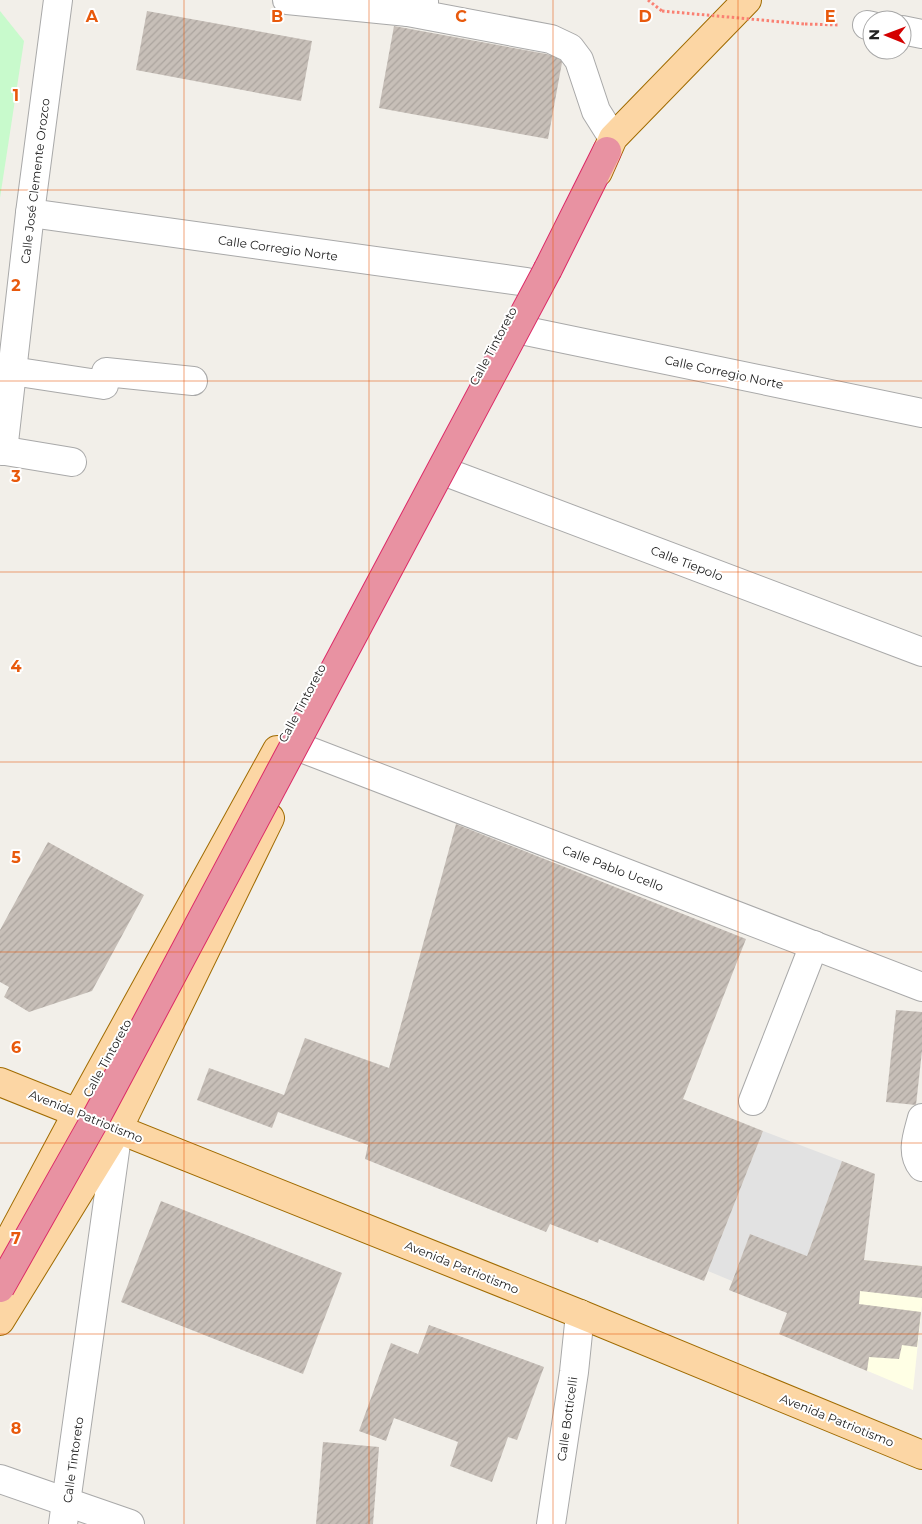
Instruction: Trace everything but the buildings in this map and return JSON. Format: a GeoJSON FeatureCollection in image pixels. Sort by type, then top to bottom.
{"type":"FeatureCollection","features":[{"type":"Feature","properties":{"kind":"highway"},"geometry":{"type":"LineString","coordinates":[[0,1288],[97,1116],[537,276],[610,144]]}},
{"type":"Feature","properties":{"kind":"main road","name":"Calle Tintoreto"},"geometry":{"type":"LineString","coordinates":[[0,1321],[118,1129],[304,749],[451,474],[570,245],[610,144],[747,0]]}},
{"type":"Feature","properties":{"kind":"main road","name":"Calle Tintoreto"},"geometry":{"type":"LineString","coordinates":[[0,1257],[77,1113],[537,276]]}},
{"type":"Feature","properties":{"kind":"main road","name":"Avenida Patriotismo"},"geometry":{"type":"LineString","coordinates":[[0,1082],[580,1314],[922,1455]]}},
{"type":"Feature","properties":{"kind":"street","name":"Calle José Clemente Orozco"},"geometry":{"type":"LineString","coordinates":[[2,450],[58,0]]}},
{"type":"Feature","properties":{"kind":"street"},"geometry":{"type":"LineString","coordinates":[[287,0],[418,6],[551,39],[570,48],[579,60],[596,111],[610,144]]}},
{"type":"Feature","properties":{"kind":"street","name":"Calle Corregio Norte"},"geometry":{"type":"LineString","coordinates":[[30,213],[537,276]]}},
{"type":"Feature","properties":{"kind":"street","name":"Calle Corregio Norte"},"geometry":{"type":"LineString","coordinates":[[526,331],[922,413]]}},
{"type":"Feature","properties":{"kind":"street"},"geometry":{"type":"LineString","coordinates":[[12,371],[104,385],[106,372],[192,381]]}},
{"type":"Feature","properties":{"kind":"street"},"geometry":{"type":"LineString","coordinates":[[2,450],[72,462]]}},
{"type":"Feature","properties":{"kind":"street","name":"Calle Tiepolo"},"geometry":{"type":"LineString","coordinates":[[451,474],[922,652]]}},
{"type":"Feature","properties":{"kind":"street","name":"Calle Pablo Ucello"},"geometry":{"type":"LineString","coordinates":[[304,749],[922,987]]}},
{"type":"Feature","properties":{"kind":"street"},"geometry":{"type":"LineString","coordinates":[[753,1101],[814,945]]}},
{"type":"Feature","properties":{"kind":"street"},"geometry":{"type":"LineString","coordinates":[[922,1118],[915,1148],[916,1156],[922,1167]]}},
{"type":"Feature","properties":{"kind":"street","name":"Calle Tintoreto"},"geometry":{"type":"LineString","coordinates":[[65,1513],[118,1129]]}},
{"type":"Feature","properties":{"kind":"street","name":"Calle Botticelli"},"geometry":{"type":"LineString","coordinates":[[552,1524],[574,1372],[580,1314]]}},
{"type":"Feature","properties":{"kind":"street"},"geometry":{"type":"LineString","coordinates":[[0,1479],[65,1513],[130,1524]]}},
{"type":"Feature","properties":{"kind":"path"},"geometry":{"type":"LineString","coordinates":[[648,0],[662,11],[805,24],[862,25]]}},
{"type":"Feature","properties":{"kind":"shaded area"},"geometry":{"type":"Polygon","coordinates":[[[763,1131],[842,1161],[807,1256],[750,1235],[732,1281],[708,1271],[763,1131]]]}},
{"type":"Feature","properties":{"kind":"shaded area"},"geometry":{"type":"Polygon","coordinates":[[[864,1260],[922,1266],[922,1305],[913,1390],[851,1364],[864,1260]]]}},
{"type":"Feature","properties":{"kind":"green space"},"geometry":{"type":"Polygon","coordinates":[[[0,11],[24,41],[0,198],[0,11]]]}}]}
